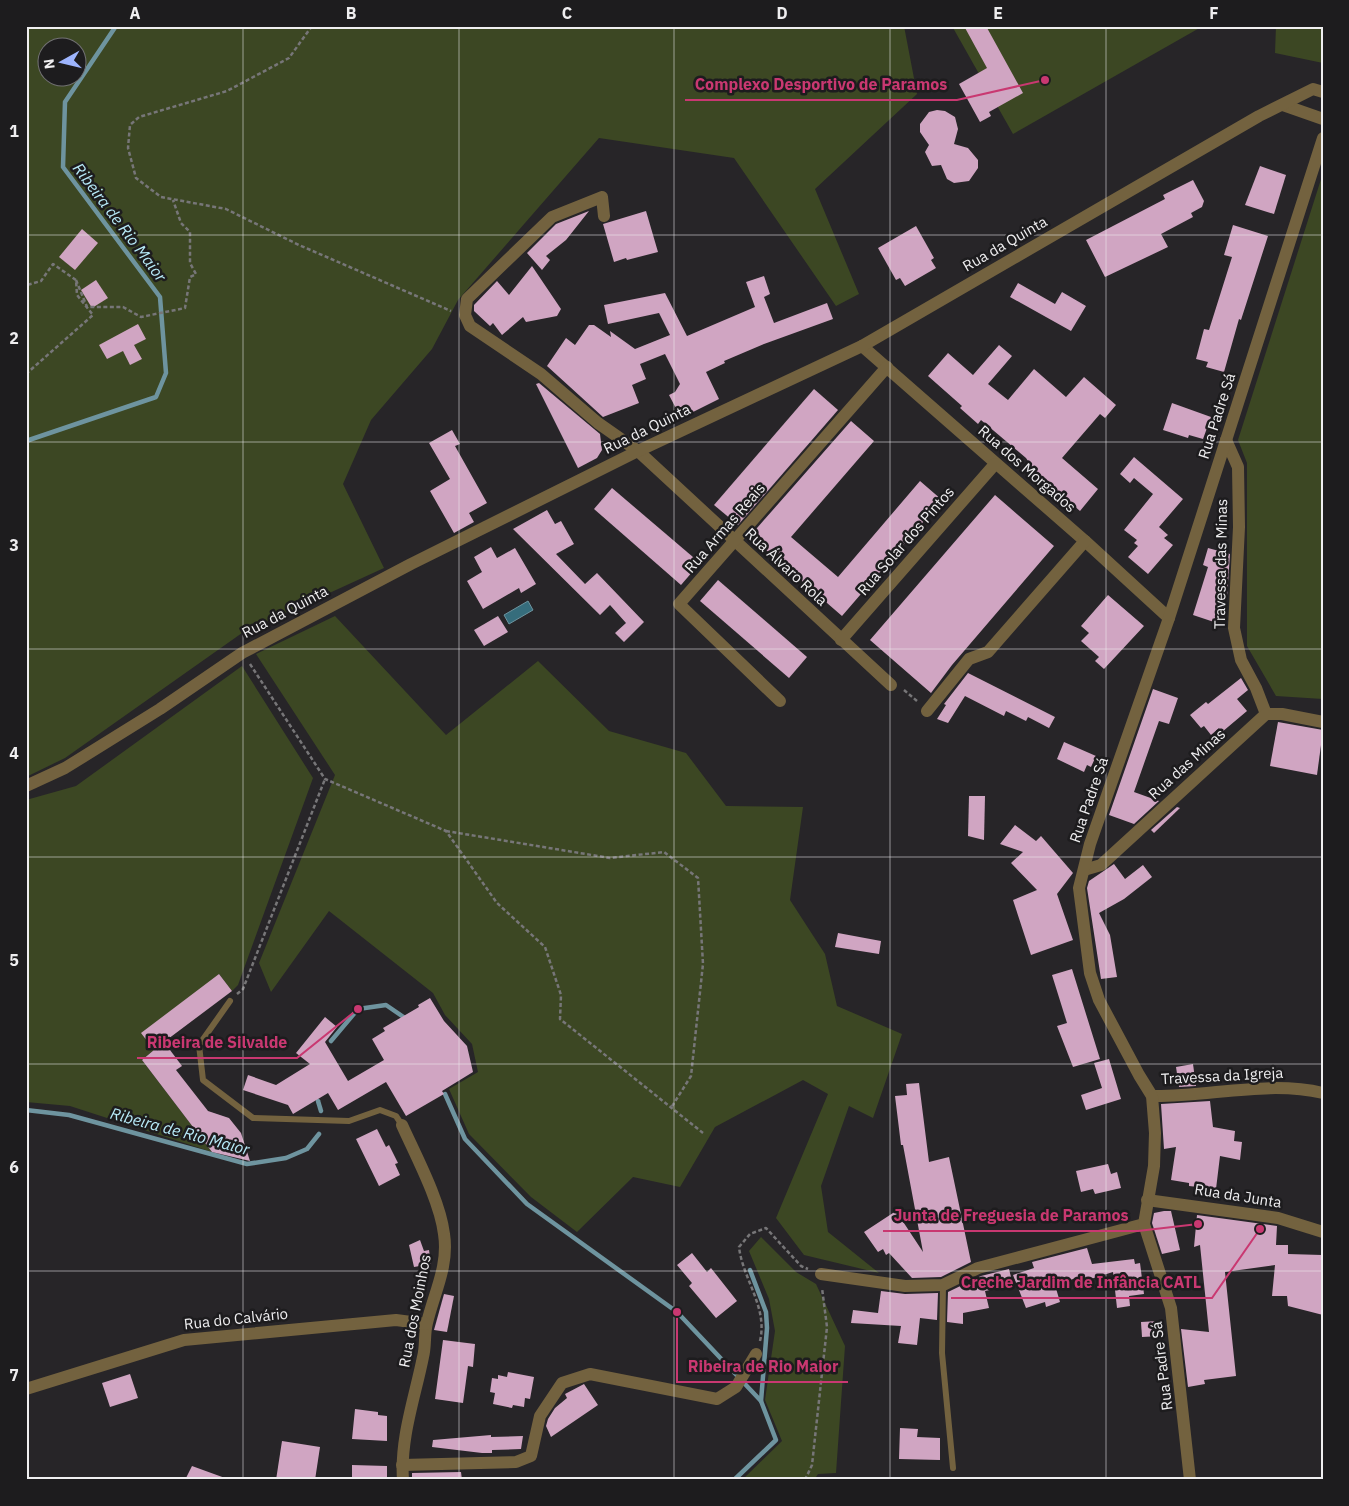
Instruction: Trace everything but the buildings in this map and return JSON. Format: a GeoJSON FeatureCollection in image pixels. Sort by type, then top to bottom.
{"type":"FeatureCollection","features":[{"type":"Feature","properties":{"kind":"street","name":"Rua da Quinta"},"geometry":{"type":"LineString","coordinates":[[26,786],[65,768],[160,709],[242,653],[411,564],[638,451],[862,346],[1259,116],[1313,89],[1323,92]]}},
{"type":"Feature","properties":{"kind":"street"},"geometry":{"type":"LineString","coordinates":[[1283,104],[1323,119]]}},
{"type":"Feature","properties":{"kind":"street","name":"Rua Padre Sá"},"geometry":{"type":"LineString","coordinates":[[1190,1480],[1190,1464],[1171,1308],[1144,1224],[1155,1150],[1152,1096],[1139,1076],[1099,1000],[1090,973],[1078,888],[1090,844],[1170,618],[1323,138]]}},
{"type":"Feature","properties":{"kind":"street"},"geometry":{"type":"LineString","coordinates":[[465,315],[467,299],[552,217],[602,197],[604,216]]}},
{"type":"Feature","properties":{"kind":"street","name":"Rua Álvaro Rola"},"geometry":{"type":"LineString","coordinates":[[465,315],[470,326],[541,374],[598,423],[638,451],[891,685]]}},
{"type":"Feature","properties":{"kind":"street","name":"Rua dos Morgados"},"geometry":{"type":"LineString","coordinates":[[862,346],[1170,618]]}},
{"type":"Feature","properties":{"kind":"street","name":"Rua Armas Reais"},"geometry":{"type":"LineString","coordinates":[[780,701],[679,604],[887,368]]}},
{"type":"Feature","properties":{"kind":"street","name":"Travessa das Minas"},"geometry":{"type":"LineString","coordinates":[[1226,440],[1238,467],[1239,526],[1234,628],[1241,660],[1256,688],[1266,714]]}},
{"type":"Feature","properties":{"kind":"street","name":"Rua Solar dos Pintos"},"geometry":{"type":"LineString","coordinates":[[841,640],[995,464]]}},
{"type":"Feature","properties":{"kind":"street"},"geometry":{"type":"LineString","coordinates":[[927,710],[970,659],[988,652],[1085,541]]}},
{"type":"Feature","properties":{"kind":"street"},"geometry":{"type":"LineString","coordinates":[[1266,714],[1282,714],[1323,722]]}},
{"type":"Feature","properties":{"kind":"street","name":"Rua das Minas"},"geometry":{"type":"LineString","coordinates":[[1084,870],[1101,865],[1266,714]]}},
{"type":"Feature","properties":{"kind":"street","name":"Travessa da Igreja"},"geometry":{"type":"LineString","coordinates":[[1152,1096],[1183,1096],[1278,1087],[1323,1093]]}},
{"type":"Feature","properties":{"kind":"street","name":"Rua dos Moinhos"},"geometry":{"type":"LineString","coordinates":[[402,1124],[441,1217],[445,1236],[442,1274],[426,1324],[424,1354],[409,1418],[402,1465],[403,1480]]}},
{"type":"Feature","properties":{"kind":"street","name":"Rua da Junta"},"geometry":{"type":"LineString","coordinates":[[1147,1200],[1278,1218],[1323,1232]]}},
{"type":"Feature","properties":{"kind":"street"},"geometry":{"type":"LineString","coordinates":[[821,1274],[905,1286],[943,1285],[978,1268],[1144,1224]]}},
{"type":"Feature","properties":{"kind":"street","name":"Rua do Calvário"},"geometry":{"type":"LineString","coordinates":[[26,1389],[184,1340],[396,1320],[426,1324]]}},
{"type":"Feature","properties":{"kind":"street"},"geometry":{"type":"LineString","coordinates":[[402,1465],[516,1462],[531,1456],[540,1416],[562,1383],[590,1374],[717,1399],[736,1387],[756,1354]]}},
{"type":"Feature","properties":{"kind":"lane"},"geometry":{"type":"LineString","coordinates":[[230,1001],[199,1044],[203,1080],[253,1118],[349,1121],[380,1110],[396,1116],[402,1124]]}},
{"type":"Feature","properties":{"kind":"lane"},"geometry":{"type":"LineString","coordinates":[[943,1285],[942,1353],[953,1468]]}},
{"type":"Feature","properties":{"kind":"path"},"geometry":{"type":"LineString","coordinates":[[312,26],[289,58],[227,91],[139,117],[130,125],[128,148],[136,178],[161,197],[226,209],[299,245],[449,311],[465,315]]}},
{"type":"Feature","properties":{"kind":"path"},"geometry":{"type":"LineString","coordinates":[[87,307],[122,307],[141,317],[185,308],[190,277],[196,274],[190,263],[190,232],[181,223],[173,200]]}},
{"type":"Feature","properties":{"kind":"path"},"geometry":{"type":"LineString","coordinates":[[26,374],[93,315],[77,294],[76,280],[54,264],[41,281],[27,285]]}},
{"type":"Feature","properties":{"kind":"path"},"geometry":{"type":"LineString","coordinates":[[242,653],[325,779],[446,831],[610,858],[664,852],[698,878],[703,964],[691,1076],[671,1108]]}},
{"type":"Feature","properties":{"kind":"path"},"geometry":{"type":"LineString","coordinates":[[891,685],[909,692],[927,710]]}},
{"type":"Feature","properties":{"kind":"path"},"geometry":{"type":"LineString","coordinates":[[230,1001],[243,989],[325,779]]}},
{"type":"Feature","properties":{"kind":"path"},"geometry":{"type":"LineString","coordinates":[[446,831],[497,903],[545,946],[561,995],[560,1019],[703,1133]]}},
{"type":"Feature","properties":{"kind":"path"},"geometry":{"type":"LineString","coordinates":[[756,1354],[763,1328],[761,1312],[740,1259],[739,1247],[750,1234],[766,1228],[801,1266],[821,1274],[827,1327],[812,1465],[805,1480]]}},
{"type":"Feature","properties":{"kind":"green space"},"geometry":{"type":"Polygon","coordinates":[[[26,26],[904,26],[917,94],[815,189],[859,294],[836,306],[734,158],[599,138],[458,300],[432,349],[371,420],[343,484],[384,568],[242,633],[65,758],[26,777],[26,26]]]}},
{"type":"Feature","properties":{"kind":"green space"},"geometry":{"type":"Polygon","coordinates":[[[952,26],[1203,26],[1013,134],[952,26]]]}},
{"type":"Feature","properties":{"kind":"green space"},"geometry":{"type":"Polygon","coordinates":[[[1276,26],[1323,26],[1323,63],[1275,53],[1276,26]]]}},
{"type":"Feature","properties":{"kind":"green space"},"geometry":{"type":"Polygon","coordinates":[[[1323,173],[1323,699],[1276,696],[1247,646],[1247,463],[1238,440],[1323,173]]]}},
{"type":"Feature","properties":{"kind":"green space"},"geometry":{"type":"Polygon","coordinates":[[[335,616],[446,735],[538,661],[609,731],[686,753],[726,806],[803,807],[790,900],[825,954],[837,1006],[902,1034],[873,1118],[849,1106],[821,1186],[828,1232],[879,1273],[804,1255],[776,1218],[828,1094],[803,1080],[715,1127],[680,1187],[633,1177],[577,1232],[531,1197],[469,1134],[449,1089],[478,1072],[472,1044],[445,1015],[433,993],[329,911],[271,992],[259,963],[335,775],[256,654],[335,616]]]}},
{"type":"Feature","properties":{"kind":"green space"},"geometry":{"type":"Polygon","coordinates":[[[242,666],[313,778],[238,985],[232,991],[219,974],[154,1050],[142,1060],[212,1152],[70,1106],[26,1102],[26,800],[76,786],[242,666]]]}},
{"type":"Feature","properties":{"kind":"green space"},"geometry":{"type":"Polygon","coordinates":[[[761,1237],[796,1272],[816,1284],[845,1346],[836,1473],[818,1474],[814,1480],[742,1480],[782,1441],[765,1400],[775,1331],[769,1299],[749,1251],[761,1237]]]}},
{"type":"Feature","properties":{"kind":"water"},"geometry":{"type":"Polygon","coordinates":[[[528,601],[533,610],[509,624],[504,615],[528,601]]]}},
{"type":"Feature","properties":{"kind":"waterway","name":"Ribeira de Rio Maior"},"geometry":{"type":"LineString","coordinates":[[26,441],[156,397],[166,373],[160,297],[63,167],[65,102],[116,26]]}},
{"type":"Feature","properties":{"kind":"waterway"},"geometry":{"type":"LineString","coordinates":[[331,1041],[358,1009],[386,1005],[405,1018]]}},
{"type":"Feature","properties":{"kind":"waterway","name":"Ribeira de Rio Maior"},"geometry":{"type":"LineString","coordinates":[[445,1094],[465,1139],[527,1204],[677,1312],[761,1401],[776,1440],[734,1480]]}},
{"type":"Feature","properties":{"kind":"waterway"},"geometry":{"type":"LineString","coordinates":[[318,1101],[321,1111]]}},
{"type":"Feature","properties":{"kind":"waterway","name":"Ribeira de Rio Maior"},"geometry":{"type":"LineString","coordinates":[[26,1110],[69,1115],[247,1164],[286,1158],[307,1149],[319,1134]]}},
{"type":"Feature","properties":{"kind":"waterway"},"geometry":{"type":"LineString","coordinates":[[750,1270],[766,1312],[767,1328],[761,1401]]}},
{"type":"Feature","properties":{"kind":"place","name":"Complexo Desportivo de Paramos"},"geometry":{"type":"Point","coordinates":[1045,80]}},
{"type":"Feature","properties":{"kind":"place","name":"Ribeira de Silvalde"},"geometry":{"type":"Point","coordinates":[358,1009]}},
{"type":"Feature","properties":{"kind":"place","name":"Junta de Freguesia de Paramos"},"geometry":{"type":"Point","coordinates":[1198,1224]}},
{"type":"Feature","properties":{"kind":"place","name":"Creche Jardim de Infância CATL"},"geometry":{"type":"Point","coordinates":[1260,1229]}},
{"type":"Feature","properties":{"kind":"place","name":"Ribeira de Rio Maior"},"geometry":{"type":"Point","coordinates":[677,1312]}}]}
